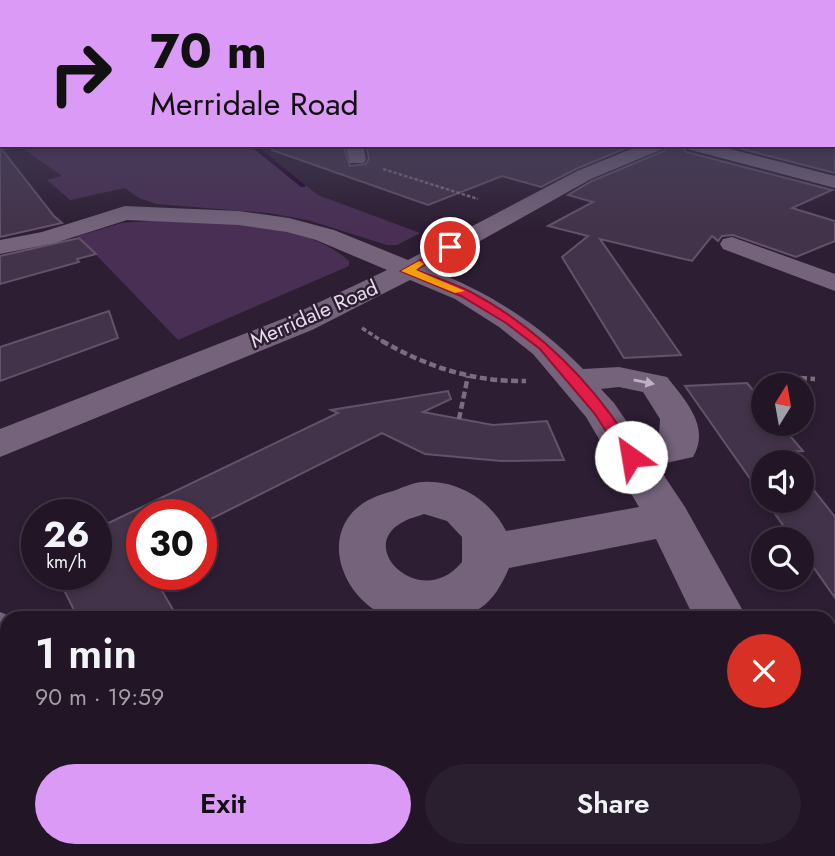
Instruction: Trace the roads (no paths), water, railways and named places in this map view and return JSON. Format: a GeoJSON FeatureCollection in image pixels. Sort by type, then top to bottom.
{"type":"FeatureCollection","features":[{"type":"Feature","properties":{"kind":"street","name":"Merridale Road"},"geometry":{"type":"LineString","coordinates":[[0,444],[332,308],[407,271],[584,175],[650,148]]}},
{"type":"Feature","properties":{"kind":"street"},"geometry":{"type":"LineString","coordinates":[[704,148],[835,182]]}},
{"type":"Feature","properties":{"kind":"street"},"geometry":{"type":"LineString","coordinates":[[0,247],[46,238],[125,214],[194,215],[289,225],[325,235],[465,293],[510,320],[544,346],[601,411],[669,519],[717,611]]}},
{"type":"Feature","properties":{"kind":"street"},"geometry":{"type":"LineString","coordinates":[[732,244],[835,283]]}},
{"type":"Feature","properties":{"kind":"street"},"geometry":{"type":"LineString","coordinates":[[576,380],[619,377],[655,384],[679,419],[679,447],[631,457]]}},
{"type":"Feature","properties":{"kind":"street"},"geometry":{"type":"LineString","coordinates":[[489,553],[669,519]]}},
{"type":"Feature","properties":{"kind":"waterway"},"geometry":{"type":"LineString","coordinates":[[256,148],[303,186]]}}]}
